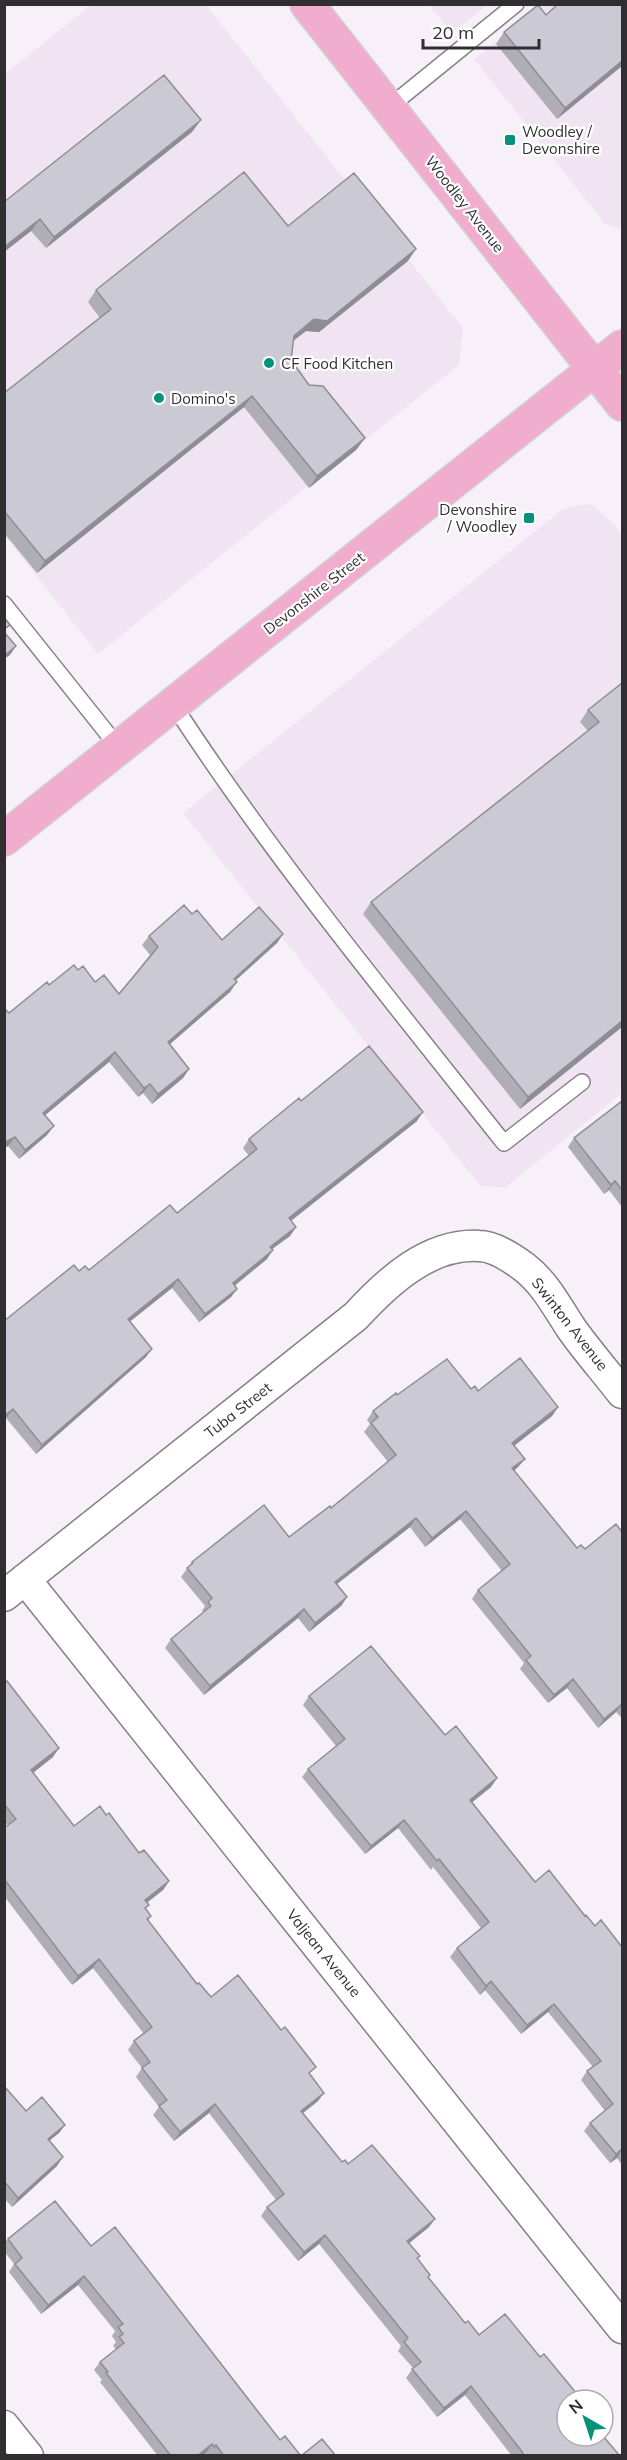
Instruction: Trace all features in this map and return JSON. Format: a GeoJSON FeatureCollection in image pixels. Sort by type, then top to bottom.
{"type":"FeatureCollection","features":[{"type":"Feature","properties":{"kind":"main road","name":"Woodley Avenue"},"geometry":{"type":"LineString","coordinates":[[307,4],[622,404]]}},
{"type":"Feature","properties":{"kind":"main road","name":"Devonshire Street"},"geometry":{"type":"LineString","coordinates":[[4,839],[622,347]]}},
{"type":"Feature","properties":{"kind":"street","name":"Swinton Avenue"},"geometry":{"type":"LineString","coordinates":[[480,1245],[503,1254],[525,1268],[550,1294],[572,1330],[622,1393]]}},
{"type":"Feature","properties":{"kind":"street","name":"Tuba Street"},"geometry":{"type":"LineString","coordinates":[[15,1587],[356,1316],[378,1291],[415,1263],[450,1250],[480,1245]]}},
{"type":"Feature","properties":{"kind":"street","name":"Valjean Avenue"},"geometry":{"type":"LineString","coordinates":[[15,1587],[622,2328]]}},
{"type":"Feature","properties":{"kind":"street"},"geometry":{"type":"LineString","coordinates":[[4,2426],[28,2456]]}},
{"type":"Feature","properties":{"kind":"lane"},"geometry":{"type":"LineString","coordinates":[[388,108],[516,4]]}},
{"type":"Feature","properties":{"kind":"lane"},"geometry":{"type":"LineString","coordinates":[[4,604],[119,748]]}},
{"type":"Feature","properties":{"kind":"lane"},"geometry":{"type":"LineString","coordinates":[[172,704],[220,776],[313,904],[504,1143],[582,1082]]}},
{"type":"Feature","properties":{"kind":"shaded area"},"geometry":{"type":"Polygon","coordinates":[[[91,5],[206,5],[463,328],[459,365],[98,654],[5,536],[5,74],[91,5]]]}},
{"type":"Feature","properties":{"kind":"shaded area"},"geometry":{"type":"Polygon","coordinates":[[[429,5],[488,5],[452,33],[429,5]]]}},
{"type":"Feature","properties":{"kind":"shaded area"},"geometry":{"type":"Polygon","coordinates":[[[543,5],[622,5],[622,229],[605,224],[474,59],[543,5]]]}},
{"type":"Feature","properties":{"kind":"shaded area"},"geometry":{"type":"Polygon","coordinates":[[[585,504],[592,505],[612,522],[622,536],[622,1093],[505,1188],[480,1186],[183,813],[563,509],[585,504]]]}},
{"type":"Feature","properties":{"kind":"building"},"geometry":{"type":"Polygon","coordinates":[[[558,4],[622,4],[622,61],[565,108],[504,32],[538,5],[546,15],[558,4]]]}},
{"type":"Feature","properties":{"kind":"building"},"geometry":{"type":"Polygon","coordinates":[[[164,75],[201,120],[54,237],[40,219],[4,247],[4,202],[164,75]]]}},
{"type":"Feature","properties":{"kind":"building"},"geometry":{"type":"Polygon","coordinates":[[[244,172],[288,226],[354,173],[416,249],[327,321],[314,319],[294,336],[291,360],[309,385],[323,386],[365,438],[317,476],[252,396],[45,561],[4,511],[4,393],[111,309],[96,290],[244,172]]]}},
{"type":"Feature","properties":{"kind":"building"},"geometry":{"type":"Polygon","coordinates":[[[4,618],[10,625],[4,629],[4,618]]]}},
{"type":"Feature","properties":{"kind":"building"},"geometry":{"type":"Polygon","coordinates":[[[4,632],[16,646],[4,656],[4,632]]]}},
{"type":"Feature","properties":{"kind":"building"},"geometry":{"type":"Polygon","coordinates":[[[622,683],[622,1021],[528,1097],[371,902],[599,722],[588,710],[622,683]]]}},
{"type":"Feature","properties":{"kind":"building"},"geometry":{"type":"Polygon","coordinates":[[[184,905],[192,914],[197,910],[222,940],[259,907],[283,934],[234,979],[237,982],[168,1042],[189,1069],[158,1094],[150,1084],[144,1088],[115,1052],[43,1113],[54,1126],[25,1150],[15,1137],[4,1143],[4,1008],[9,1013],[47,982],[49,985],[74,965],[78,970],[83,966],[95,982],[104,975],[119,994],[158,947],[149,936],[184,905]]]}},
{"type":"Feature","properties":{"kind":"building"},"geometry":{"type":"Polygon","coordinates":[[[369,1046],[423,1112],[289,1218],[296,1227],[270,1247],[273,1250],[233,1283],[237,1289],[205,1314],[178,1279],[128,1319],[152,1349],[42,1445],[13,1409],[4,1416],[4,1321],[74,1265],[79,1271],[85,1266],[89,1270],[170,1205],[177,1213],[257,1149],[249,1139],[299,1098],[301,1101],[369,1046]]]}},
{"type":"Feature","properties":{"kind":"building"},"geometry":{"type":"Polygon","coordinates":[[[622,1101],[622,1190],[615,1181],[611,1185],[574,1138],[622,1101]]]}},
{"type":"Feature","properties":{"kind":"building"},"geometry":{"type":"Polygon","coordinates":[[[520,1358],[558,1407],[512,1443],[525,1459],[512,1468],[577,1548],[581,1545],[585,1549],[616,1524],[622,1532],[622,1704],[604,1719],[573,1679],[554,1695],[526,1660],[531,1656],[478,1590],[510,1564],[466,1511],[432,1538],[416,1518],[335,1582],[347,1597],[315,1623],[304,1609],[210,1686],[171,1639],[211,1606],[208,1602],[212,1598],[187,1568],[192,1562],[264,1505],[289,1537],[330,1506],[331,1508],[396,1455],[371,1423],[378,1417],[373,1411],[447,1359],[471,1389],[475,1386],[478,1391],[520,1358]]]}},
{"type":"Feature","properties":{"kind":"building"},"geometry":{"type":"Polygon","coordinates":[[[371,1646],[445,1735],[456,1726],[497,1778],[470,1800],[535,1882],[549,1870],[585,1916],[595,1926],[601,1920],[622,1947],[622,2149],[616,2154],[590,2123],[613,2104],[587,2071],[601,2061],[554,2004],[527,2025],[491,1981],[486,1986],[457,1948],[489,1922],[439,1859],[437,1861],[404,1820],[371,1846],[308,1769],[345,1739],[309,1696],[371,1646]]]}},
{"type":"Feature","properties":{"kind":"building"},"geometry":{"type":"Polygon","coordinates":[[[7,1681],[59,1748],[31,1770],[74,1826],[100,1806],[106,1815],[109,1813],[139,1853],[144,1850],[169,1881],[145,1900],[149,1905],[145,1908],[151,1916],[147,1919],[197,1984],[199,1983],[211,1997],[238,1975],[281,2030],[285,2027],[316,2067],[309,2073],[324,2093],[301,2111],[342,2162],[345,2160],[348,2164],[372,2145],[435,2219],[407,2241],[420,2256],[417,2258],[430,2275],[428,2277],[465,2323],[468,2321],[479,2335],[505,2314],[540,2357],[544,2354],[572,2388],[555,2388],[555,2448],[613,2448],[620,2456],[520,2456],[523,2453],[471,2386],[444,2408],[412,2369],[421,2362],[404,2342],[408,2338],[325,2235],[304,2252],[267,2207],[284,2194],[215,2104],[180,2132],[159,2106],[167,2100],[142,2068],[150,2062],[134,2041],[152,2027],[99,1959],[78,1976],[4,1879],[4,1828],[16,1819],[4,1804],[4,1683],[7,1681]]]}},
{"type":"Feature","properties":{"kind":"building"},"geometry":{"type":"Polygon","coordinates":[[[4,2086],[26,2111],[42,2097],[65,2125],[48,2139],[63,2157],[18,2198],[4,2181],[4,2086]]]}},
{"type":"Feature","properties":{"kind":"building"},"geometry":{"type":"Polygon","coordinates":[[[55,2201],[91,2246],[115,2227],[280,2440],[285,2436],[301,2456],[224,2456],[216,2445],[214,2447],[212,2444],[197,2456],[171,2456],[106,2373],[108,2372],[100,2362],[124,2343],[119,2337],[123,2334],[118,2327],[123,2324],[84,2276],[48,2305],[15,2264],[22,2258],[8,2239],[55,2201]]]}},
{"type":"Feature","properties":{"kind":"building"},"geometry":{"type":"Polygon","coordinates":[[[322,2439],[336,2456],[301,2456],[322,2439]]]}},
{"type":"Feature","properties":{"kind":"place","name":"Woodley / Devonshire"},"geometry":{"type":"Point","coordinates":[510,140]}},
{"type":"Feature","properties":{"kind":"place","name":"CF Food Kitchen"},"geometry":{"type":"Point","coordinates":[269,363]}},
{"type":"Feature","properties":{"kind":"place","name":"Domino's"},"geometry":{"type":"Point","coordinates":[159,398]}},
{"type":"Feature","properties":{"kind":"place","name":"Devonshire / Woodley"},"geometry":{"type":"Point","coordinates":[529,518]}}]}
